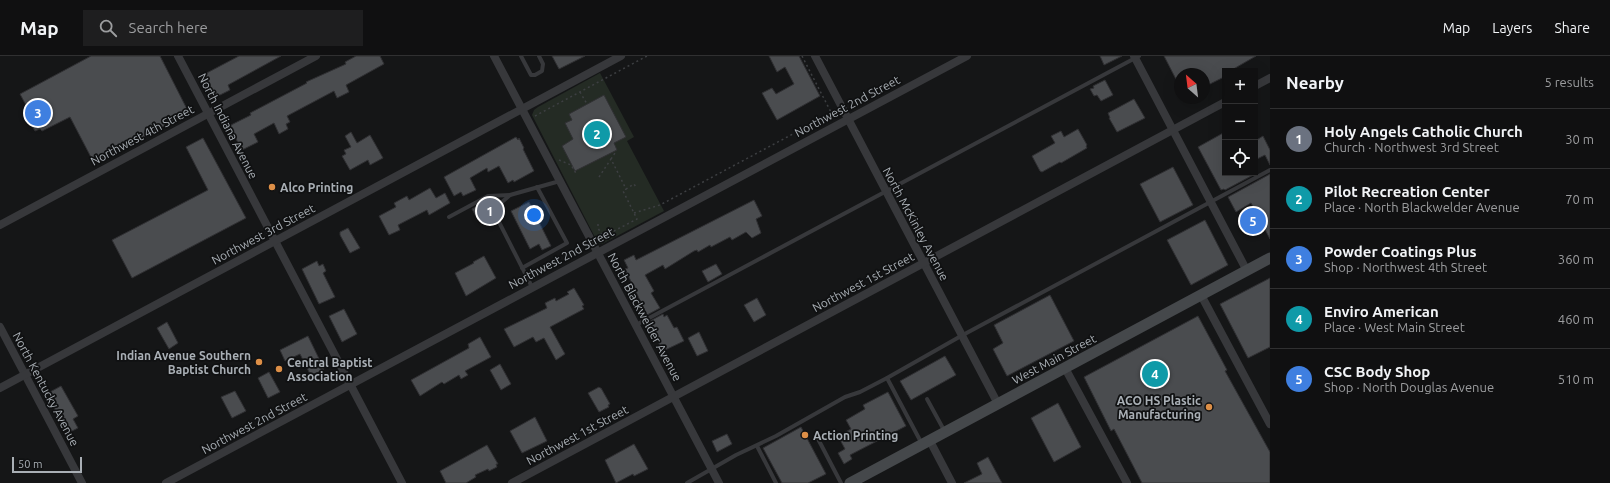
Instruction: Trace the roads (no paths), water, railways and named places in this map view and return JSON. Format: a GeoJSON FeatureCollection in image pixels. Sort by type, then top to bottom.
{"type":"FeatureCollection","features":[{"type":"Feature","properties":{"kind":"main road","name":"West Main Street"},"geometry":{"type":"LineString","coordinates":[[850,483],[1270,258]]}},
{"type":"Feature","properties":{"kind":"street","name":"North Indiana Avenue"},"geometry":{"type":"LineString","coordinates":[[178,56],[274,242],[402,483]]}},
{"type":"Feature","properties":{"kind":"street","name":"Northwest 4th Street"},"geometry":{"type":"LineString","coordinates":[[0,225],[316,56]]}},
{"type":"Feature","properties":{"kind":"street","name":"North Blackwelder Avenue"},"geometry":{"type":"LineString","coordinates":[[494,56],[719,483]]}},
{"type":"Feature","properties":{"kind":"street","name":"Northwest 3rd Street"},"geometry":{"type":"LineString","coordinates":[[0,388],[621,56]]}},
{"type":"Feature","properties":{"kind":"street","name":"North McKinley Avenue"},"geometry":{"type":"LineString","coordinates":[[815,56],[998,404]]}},
{"type":"Feature","properties":{"kind":"street","name":"Northwest 2nd Street"},"geometry":{"type":"LineString","coordinates":[[166,483],[967,56]]}},
{"type":"Feature","properties":{"kind":"street"},"geometry":{"type":"LineString","coordinates":[[1136,57],[1246,270]]}},
{"type":"Feature","properties":{"kind":"street"},"geometry":{"type":"LineString","coordinates":[[1258,84],[1270,78]]}},
{"type":"Feature","properties":{"kind":"street","name":"Northwest 1st Street"},"geometry":{"type":"LineString","coordinates":[[512,483],[1222,104]]}},
{"type":"Feature","properties":{"kind":"street"},"geometry":{"type":"LineString","coordinates":[[1201,295],[1270,424]]}},
{"type":"Feature","properties":{"kind":"street","name":"North Kentucky Avenue"},"geometry":{"type":"LineString","coordinates":[[0,327],[82,483]]}},
{"type":"Feature","properties":{"kind":"street"},"geometry":{"type":"LineString","coordinates":[[1065,368],[1127,483]]}},
{"type":"Feature","properties":{"kind":"street"},"geometry":{"type":"LineString","coordinates":[[926,442],[952,483]]}},
{"type":"Feature","properties":{"kind":"lane"},"geometry":{"type":"LineString","coordinates":[[521,56],[531,75],[535,75],[542,71],[543,64],[539,56]]}},
{"type":"Feature","properties":{"kind":"lane"},"geometry":{"type":"LineString","coordinates":[[636,326],[1136,57]]}},
{"type":"Feature","properties":{"kind":"lane"},"geometry":{"type":"LineString","coordinates":[[687,483],[845,397],[860,392],[887,378],[961,336],[1270,170]]}},
{"type":"Feature","properties":{"kind":"lane"},"geometry":{"type":"LineString","coordinates":[[449,217],[488,196],[510,195],[560,181]]}},
{"type":"Feature","properties":{"kind":"lane"},"geometry":{"type":"LineString","coordinates":[[522,268],[567,243],[537,187]]}},
{"type":"Feature","properties":{"kind":"lane"},"geometry":{"type":"LineString","coordinates":[[510,195],[502,202],[498,220],[532,287]]}},
{"type":"Feature","properties":{"kind":"lane"},"geometry":{"type":"LineString","coordinates":[[887,378],[926,442]]}},
{"type":"Feature","properties":{"kind":"lane"},"geometry":{"type":"LineString","coordinates":[[927,399],[945,432]]}},
{"type":"Feature","properties":{"kind":"lane"},"geometry":{"type":"LineString","coordinates":[[816,435],[841,483]]}},
{"type":"Feature","properties":{"kind":"lane"},"geometry":{"type":"LineString","coordinates":[[756,446],[776,483]]}},
{"type":"Feature","properties":{"kind":"place","name":"Powder Coatings Plus"},"geometry":{"type":"Point","coordinates":[38,113]}},
{"type":"Feature","properties":{"kind":"place","name":"Pilot Recreation Center"},"geometry":{"type":"Point","coordinates":[597,134]}},
{"type":"Feature","properties":{"kind":"place","name":"Alco Printing"},"geometry":{"type":"Point","coordinates":[272,187]}},
{"type":"Feature","properties":{"kind":"place","name":"Holy Angels Catholic Church"},"geometry":{"type":"Point","coordinates":[490,211]}},
{"type":"Feature","properties":{"kind":"place","name":"CSC Body Shop"},"geometry":{"type":"Point","coordinates":[1253,221]}},
{"type":"Feature","properties":{"kind":"place","name":"Indian Avenue Southern Baptist Church"},"geometry":{"type":"Point","coordinates":[259,362]}},
{"type":"Feature","properties":{"kind":"place","name":"Central Baptist Association"},"geometry":{"type":"Point","coordinates":[279,369]}},
{"type":"Feature","properties":{"kind":"place","name":"Enviro American"},"geometry":{"type":"Point","coordinates":[1155,374]}},
{"type":"Feature","properties":{"kind":"place","name":"ACO HS Plastic Manufacturing"},"geometry":{"type":"Point","coordinates":[1209,407]}},
{"type":"Feature","properties":{"kind":"place","name":"Action Printing"},"geometry":{"type":"Point","coordinates":[805,435]}}]}
